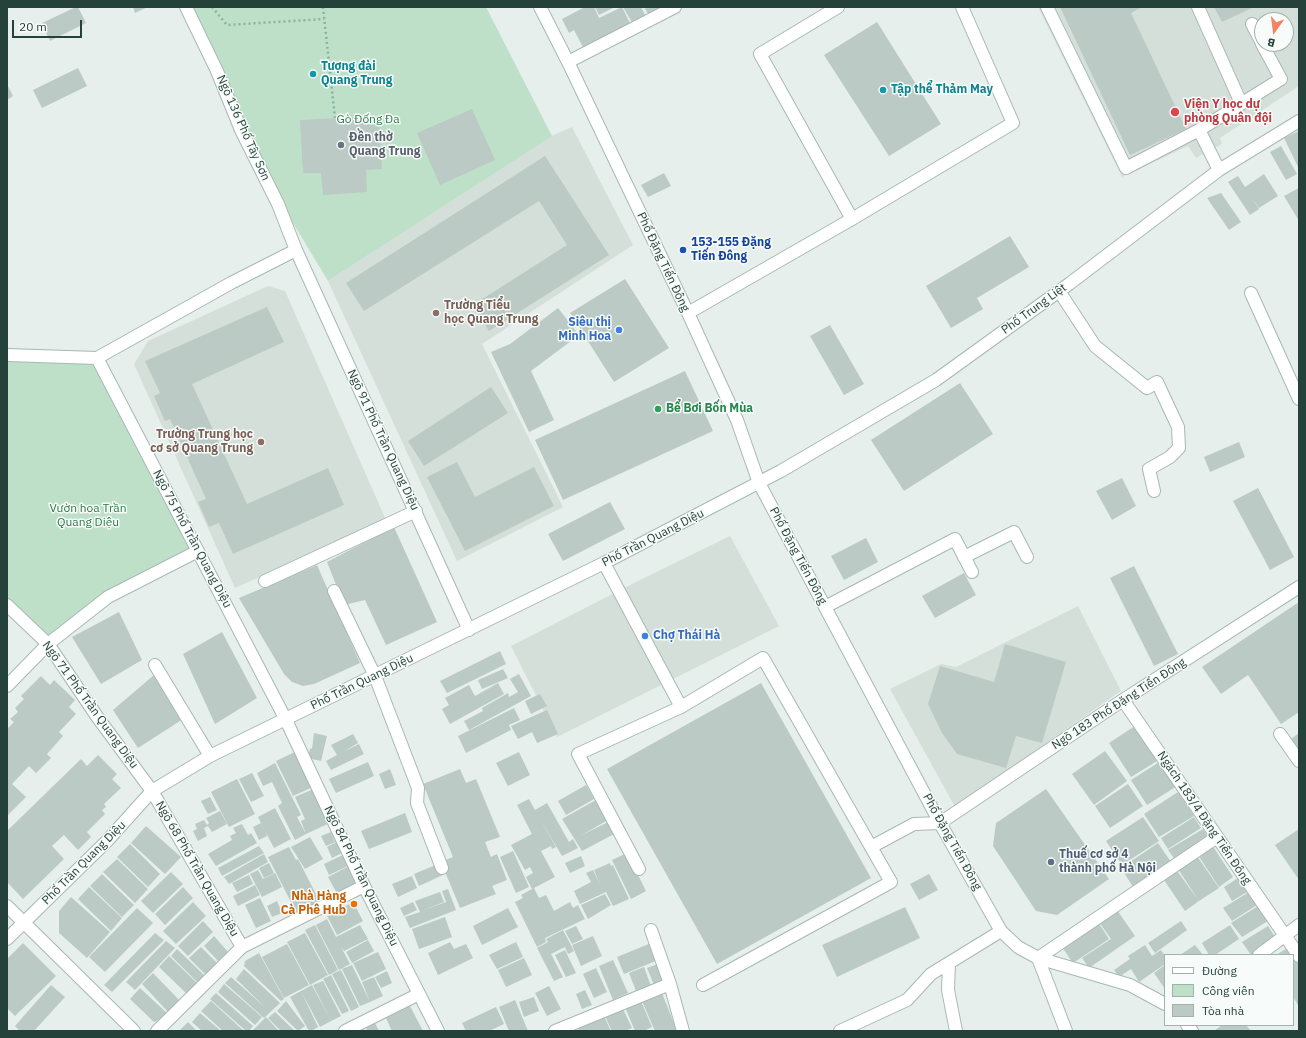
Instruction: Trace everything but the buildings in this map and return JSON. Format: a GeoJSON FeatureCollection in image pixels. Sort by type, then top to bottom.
{"type":"FeatureCollection","features":[{"type":"Feature","properties":{"kind":"street","name":"Ngõ 136 Phố Tây Sơn"},"geometry":{"type":"LineString","coordinates":[[186,7],[217,71],[241,130],[278,204],[296,250]]}},
{"type":"Feature","properties":{"kind":"street","name":"Phố Đặng Tiến Đông"},"geometry":{"type":"LineString","coordinates":[[540,7],[568,62],[688,313],[737,420],[760,483],[940,823],[1001,931],[1018,947],[1038,958],[1130,985],[1164,1003]]}},
{"type":"Feature","properties":{"kind":"street"},"geometry":{"type":"LineString","coordinates":[[568,62],[675,7]]}},
{"type":"Feature","properties":{"kind":"street"},"geometry":{"type":"LineString","coordinates":[[838,7],[760,54],[852,219]]}},
{"type":"Feature","properties":{"kind":"street"},"geometry":{"type":"LineString","coordinates":[[688,313],[852,219],[1013,123],[962,7]]}},
{"type":"Feature","properties":{"kind":"street"},"geometry":{"type":"LineString","coordinates":[[1047,7],[1126,168],[1198,130],[1281,79],[1266,52]]}},
{"type":"Feature","properties":{"kind":"street"},"geometry":{"type":"LineString","coordinates":[[1198,7],[1241,103]]}},
{"type":"Feature","properties":{"kind":"street"},"geometry":{"type":"LineString","coordinates":[[1252,24],[1254,28]]}},
{"type":"Feature","properties":{"kind":"street","name":"Phố Trung Liệt"},"geometry":{"type":"LineString","coordinates":[[760,483],[936,380],[1059,291],[1219,170],[1299,121]]}},
{"type":"Feature","properties":{"kind":"street"},"geometry":{"type":"LineString","coordinates":[[1198,130],[1219,170]]}},
{"type":"Feature","properties":{"kind":"street"},"geometry":{"type":"LineString","coordinates":[[7,355],[98,358],[231,283],[296,250]]}},
{"type":"Feature","properties":{"kind":"street","name":"Ngõ 91 Phố Trần Quang Diệu"},"geometry":{"type":"LineString","coordinates":[[296,250],[469,630]]}},
{"type":"Feature","properties":{"kind":"street"},"geometry":{"type":"LineString","coordinates":[[1059,291],[1094,346],[1147,388],[1157,382],[1178,427],[1179,448],[1170,457],[1149,469],[1154,491]]}},
{"type":"Feature","properties":{"kind":"street"},"geometry":{"type":"LineString","coordinates":[[1251,293],[1299,399]]}},
{"type":"Feature","properties":{"kind":"street","name":"Ngõ 75 Phố Trần Quang Diệu"},"geometry":{"type":"LineString","coordinates":[[98,358],[286,720]]}},
{"type":"Feature","properties":{"kind":"street","name":"Phố Trần Quang Diệu"},"geometry":{"type":"LineString","coordinates":[[7,939],[107,841],[152,791],[210,756],[604,564],[760,483]]}},
{"type":"Feature","properties":{"kind":"street"},"geometry":{"type":"LineString","coordinates":[[265,581],[416,511]]}},
{"type":"Feature","properties":{"kind":"street"},"geometry":{"type":"LineString","coordinates":[[964,557],[1014,532],[1027,557]]}},
{"type":"Feature","properties":{"kind":"street"},"geometry":{"type":"LineString","coordinates":[[825,607],[954,539],[972,572]]}},
{"type":"Feature","properties":{"kind":"street"},"geometry":{"type":"LineString","coordinates":[[7,686],[48,644],[108,597],[198,551]]}},
{"type":"Feature","properties":{"kind":"street"},"geometry":{"type":"LineString","coordinates":[[604,564],[681,707]]}},
{"type":"Feature","properties":{"kind":"street","name":"Ngõ 183 Phố Đặng Tiến Đông"},"geometry":{"type":"LineString","coordinates":[[940,823],[1123,700],[1299,587]]}},
{"type":"Feature","properties":{"kind":"street"},"geometry":{"type":"LineString","coordinates":[[334,591],[375,676],[418,788],[417,803],[442,868]]}},
{"type":"Feature","properties":{"kind":"street","name":"Ngõ 71 Phố Trần Quang Diệu"},"geometry":{"type":"LineString","coordinates":[[7,605],[48,644],[98,718],[152,791]]}},
{"type":"Feature","properties":{"kind":"street"},"geometry":{"type":"LineString","coordinates":[[639,869],[578,754],[681,707],[763,658],[891,882],[703,985]]}},
{"type":"Feature","properties":{"kind":"street"},"geometry":{"type":"LineString","coordinates":[[155,665],[210,756]]}},
{"type":"Feature","properties":{"kind":"street","name":"Ngách 183/4 Đặng Tiến Đông"},"geometry":{"type":"LineString","coordinates":[[1123,700],[1299,956]]}},
{"type":"Feature","properties":{"kind":"street","name":"Ngõ 84 Phố Trần Quang Diệu"},"geometry":{"type":"LineString","coordinates":[[286,720],[364,886],[438,1031]]}},
{"type":"Feature","properties":{"kind":"street"},"geometry":{"type":"LineString","coordinates":[[1280,734],[1299,761]]}},
{"type":"Feature","properties":{"kind":"street","name":"Ngõ 68 Phố Trần Quang Diệu"},"geometry":{"type":"LineString","coordinates":[[152,791],[242,947]]}},
{"type":"Feature","properties":{"kind":"street"},"geometry":{"type":"LineString","coordinates":[[871,847],[914,824],[940,823]]}},
{"type":"Feature","properties":{"kind":"street"},"geometry":{"type":"LineString","coordinates":[[1066,1031],[1038,958],[1216,837]]}},
{"type":"Feature","properties":{"kind":"street"},"geometry":{"type":"LineString","coordinates":[[157,1031],[242,947],[364,886]]}},
{"type":"Feature","properties":{"kind":"street"},"geometry":{"type":"LineString","coordinates":[[7,906],[134,1031]]}},
{"type":"Feature","properties":{"kind":"street"},"geometry":{"type":"LineString","coordinates":[[1260,954],[1299,925]]}},
{"type":"Feature","properties":{"kind":"street"},"geometry":{"type":"LineString","coordinates":[[651,930],[670,984],[683,1031]]}},
{"type":"Feature","properties":{"kind":"street"},"geometry":{"type":"LineString","coordinates":[[840,1031],[908,1000],[931,974],[1001,931]]}},
{"type":"Feature","properties":{"kind":"street"},"geometry":{"type":"LineString","coordinates":[[949,963],[948,990],[956,1031]]}},
{"type":"Feature","properties":{"kind":"street"},"geometry":{"type":"LineString","coordinates":[[555,1031],[670,984]]}},
{"type":"Feature","properties":{"kind":"street"},"geometry":{"type":"LineString","coordinates":[[345,1031],[419,994]]}},
{"type":"Feature","properties":{"kind":"path"},"geometry":{"type":"LineString","coordinates":[[212,7],[227,25],[324,19]]}},
{"type":"Feature","properties":{"kind":"path"},"geometry":{"type":"LineString","coordinates":[[323,7],[335,118]]}},
{"type":"Feature","properties":{"kind":"shaded area","name":"Viện Y học dự phòng Quân đội"},"geometry":{"type":"Polygon","coordinates":[[[1038,7],[1299,7],[1299,86],[1220,138],[1222,144],[1196,158],[1188,146],[1122,177],[1038,7]]]}},
{"type":"Feature","properties":{"kind":"shaded area","name":"Trường Tiểu học Quang Trung"},"geometry":{"type":"Polygon","coordinates":[[[572,127],[633,245],[482,344],[563,507],[457,561],[328,281],[551,136],[572,127]]]}},
{"type":"Feature","properties":{"kind":"shaded area","name":"Trường Trung học cơ sở Quang Trung"},"geometry":{"type":"Polygon","coordinates":[[[268,286],[285,291],[386,520],[235,588],[134,364],[148,341],[268,286]]]}},
{"type":"Feature","properties":{"kind":"shaded area","name":"Chợ Thái Hà"},"geometry":{"type":"Polygon","coordinates":[[[730,536],[779,626],[557,737],[511,646],[730,536]]]}},
{"type":"Feature","properties":{"kind":"shaded area"},"geometry":{"type":"Polygon","coordinates":[[[1078,606],[1121,691],[955,807],[890,689],[941,664],[956,667],[1078,606]]]}},
{"type":"Feature","properties":{"kind":"green space","name":"Gò Đống Đa"},"geometry":{"type":"Polygon","coordinates":[[[188,7],[486,7],[552,136],[328,281],[284,208],[188,7]]]}},
{"type":"Feature","properties":{"kind":"green space","name":"Vườn hoa Trần Quang Diệu"},"geometry":{"type":"Polygon","coordinates":[[[7,355],[97,358],[198,551],[108,597],[48,644],[7,605],[7,355]]]}},
{"type":"Feature","properties":{"kind":"place","name":"Tượng đài Quang Trung"},"geometry":{"type":"Point","coordinates":[313,74]}},
{"type":"Feature","properties":{"kind":"place","name":"Tập thể Thảm May"},"geometry":{"type":"Point","coordinates":[883,90]}},
{"type":"Feature","properties":{"kind":"place","name":"Viện Y học dự phòng Quân đội"},"geometry":{"type":"Point","coordinates":[1175,112]}},
{"type":"Feature","properties":{"kind":"place","name":"Đền thờ Quang Trung"},"geometry":{"type":"Point","coordinates":[341,145]}},
{"type":"Feature","properties":{"kind":"place","name":"153-155 Đặng Tiến Đông"},"geometry":{"type":"Point","coordinates":[683,250]}},
{"type":"Feature","properties":{"kind":"place","name":"Trường Tiểu học Quang Trung"},"geometry":{"type":"Point","coordinates":[436,313]}},
{"type":"Feature","properties":{"kind":"place","name":"Siêu thị Minh Hoa"},"geometry":{"type":"Point","coordinates":[619,330]}},
{"type":"Feature","properties":{"kind":"place","name":"Bể Bơi Bốn Mùa"},"geometry":{"type":"Point","coordinates":[658,409]}},
{"type":"Feature","properties":{"kind":"place","name":"Trường Trung học cơ sở Quang Trung"},"geometry":{"type":"Point","coordinates":[261,442]}},
{"type":"Feature","properties":{"kind":"place","name":"Chợ Thái Hà"},"geometry":{"type":"Point","coordinates":[645,636]}},
{"type":"Feature","properties":{"kind":"place","name":"Thuế cơ sở 4 thành phố Hà Nội"},"geometry":{"type":"Point","coordinates":[1051,862]}},
{"type":"Feature","properties":{"kind":"place","name":"Nhà Hàng Cà Phê Hub"},"geometry":{"type":"Point","coordinates":[354,904]}}]}
